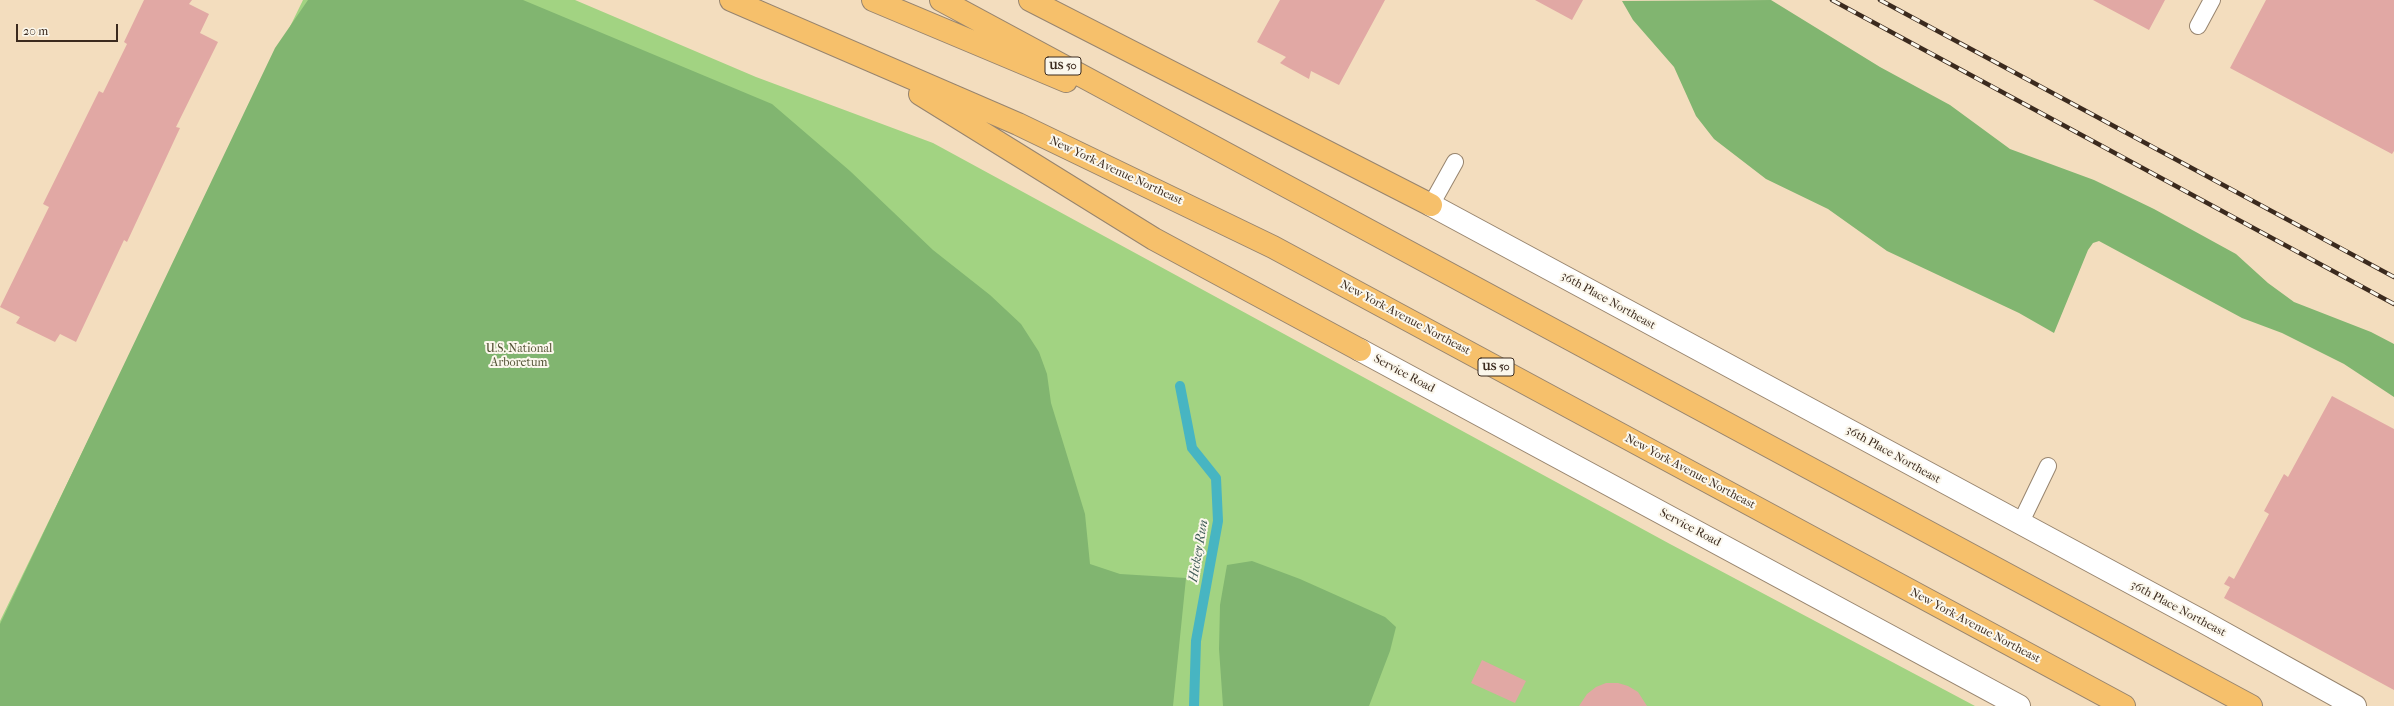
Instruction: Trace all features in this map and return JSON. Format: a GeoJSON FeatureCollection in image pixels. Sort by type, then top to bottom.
{"type":"FeatureCollection","features":[{"type":"Feature","properties":{"kind":"highway","name":"New York Avenue Northeast"},"geometry":{"type":"LineString","coordinates":[[731,0],[855,52],[1099,162],[1273,247],[2124,706]]}},
{"type":"Feature","properties":{"kind":"highway"},"geometry":{"type":"LineString","coordinates":[[873,0],[1185,131]]}},
{"type":"Feature","properties":{"kind":"highway","name":"US 50"},"geometry":{"type":"LineString","coordinates":[[941,0],[2251,706]]}},
{"type":"Feature","properties":{"kind":"highway"},"geometry":{"type":"LineString","coordinates":[[1030,0],[1431,205]]}},
{"type":"Feature","properties":{"kind":"highway"},"geometry":{"type":"LineString","coordinates":[[855,52],[1154,239],[1360,350]]}},
{"type":"Feature","properties":{"kind":"street","name":"36th Place Northeast"},"geometry":{"type":"LineString","coordinates":[[1431,205],[2202,621],[2354,706]]}},
{"type":"Feature","properties":{"kind":"street","name":"Service Road"},"geometry":{"type":"LineString","coordinates":[[1360,350],[2019,706]]}},
{"type":"Feature","properties":{"kind":"lane"},"geometry":{"type":"LineString","coordinates":[[2198,26],[2212,0]]}},
{"type":"Feature","properties":{"kind":"lane"},"geometry":{"type":"LineString","coordinates":[[1431,205],[1455,162]]}},
{"type":"Feature","properties":{"kind":"lane"},"geometry":{"type":"LineString","coordinates":[[2020,524],[2048,466]]}},
{"type":"Feature","properties":{"kind":"green space","name":"U.S. National Arboretum"},"geometry":{"type":"Polygon","coordinates":[[[303,0],[575,0],[756,77],[933,143],[1670,544],[1975,706],[149,706],[0,636],[0,621],[303,0]]]}},
{"type":"Feature","properties":{"kind":"green space","name":"U.S. National Arboretum"},"geometry":{"type":"Polygon","coordinates":[[[308,0],[523,0],[772,104],[850,171],[933,250],[990,295],[1021,324],[1039,352],[1047,374],[1051,403],[1085,514],[1090,564],[1120,574],[1186,578],[1173,706],[0,706],[0,624],[275,48],[308,0]]]}},
{"type":"Feature","properties":{"kind":"green space"},"geometry":{"type":"Polygon","coordinates":[[[1771,0],[1880,67],[1950,105],[2010,149],[2094,180],[2154,209],[2236,254],[2268,283],[2294,302],[2371,332],[2394,344],[2394,397],[2344,364],[2282,333],[2242,318],[2099,241],[2093,243],[2088,250],[2054,333],[2019,313],[1887,251],[1828,209],[1766,179],[1714,139],[1696,116],[1674,67],[1633,20],[1622,1],[1771,0]]]}},
{"type":"Feature","properties":{"kind":"green space"},"geometry":{"type":"Polygon","coordinates":[[[1252,561],[1300,579],[1385,617],[1396,627],[1390,651],[1369,706],[1223,706],[1219,649],[1220,605],[1227,565],[1252,561]]]}},
{"type":"Feature","properties":{"kind":"building"},"geometry":{"type":"Polygon","coordinates":[[[144,0],[192,0],[189,4],[209,14],[200,33],[218,42],[176,127],[180,128],[127,242],[124,240],[76,342],[60,334],[55,342],[16,323],[20,317],[0,307],[49,207],[43,204],[99,91],[103,93],[127,44],[124,42],[144,0]]]}},
{"type":"Feature","properties":{"kind":"building"},"geometry":{"type":"Polygon","coordinates":[[[1280,0],[1385,0],[1339,85],[1311,71],[1309,79],[1280,63],[1286,57],[1257,42],[1280,0]]]}},
{"type":"Feature","properties":{"kind":"building"},"geometry":{"type":"Polygon","coordinates":[[[1535,0],[1583,0],[1572,20],[1535,0]]]}},
{"type":"Feature","properties":{"kind":"building"},"geometry":{"type":"Polygon","coordinates":[[[2093,0],[2165,0],[2149,30],[2093,0]]]}},
{"type":"Feature","properties":{"kind":"building"},"geometry":{"type":"Polygon","coordinates":[[[2266,0],[2394,0],[2394,151],[2392,154],[2230,68],[2266,0]]]}},
{"type":"Feature","properties":{"kind":"building"},"geometry":{"type":"Polygon","coordinates":[[[2332,396],[2394,429],[2394,690],[2224,598],[2230,587],[2224,584],[2229,576],[2234,579],[2269,514],[2264,511],[2284,474],[2288,477],[2332,396]]]}},
{"type":"Feature","properties":{"kind":"building"},"geometry":{"type":"Polygon","coordinates":[[[1482,660],[1526,681],[1515,703],[1471,683],[1482,660]]]}},
{"type":"Feature","properties":{"kind":"building"},"geometry":{"type":"Polygon","coordinates":[[[1606,683],[1618,683],[1628,686],[1638,692],[1647,706],[1579,706],[1587,694],[1596,687],[1606,683]]]}},
{"type":"Feature","properties":{"kind":"waterway","name":"Hickey Run"},"geometry":{"type":"LineString","coordinates":[[1180,386],[1192,448],[1216,478],[1218,521],[1196,641],[1194,706]]}},
{"type":"Feature","properties":{"kind":"railway"},"geometry":{"type":"LineString","coordinates":[[1832,0],[2394,304]]}},
{"type":"Feature","properties":{"kind":"railway"},"geometry":{"type":"LineString","coordinates":[[1880,0],[2394,277]]}}]}
